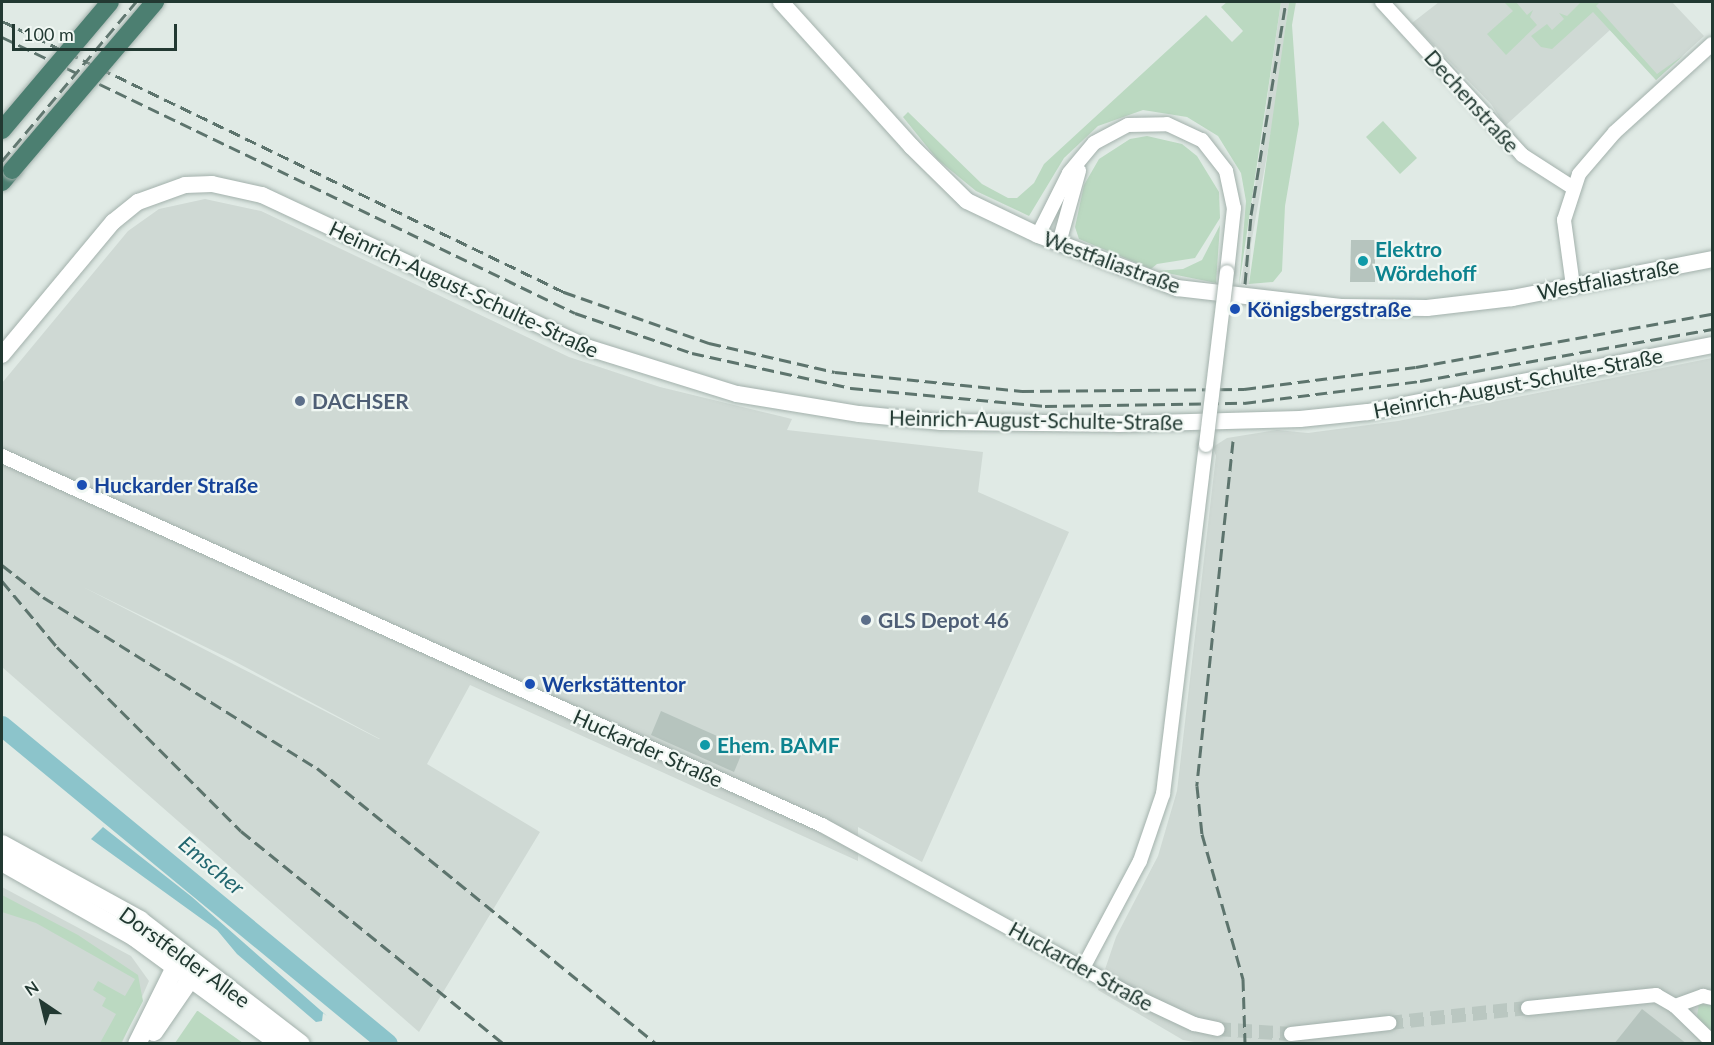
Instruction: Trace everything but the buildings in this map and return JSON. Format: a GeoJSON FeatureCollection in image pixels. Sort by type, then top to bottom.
{"type":"FeatureCollection","features":[{"type":"Feature","properties":{"kind":"highway"},"geometry":{"type":"LineString","coordinates":[[2,130],[110,2]]}},
{"type":"Feature","properties":{"kind":"highway"},"geometry":{"type":"LineString","coordinates":[[7,176],[155,2]]}},
{"type":"Feature","properties":{"kind":"main road","name":"Dorstfelder Allee"},"geometry":{"type":"LineString","coordinates":[[2,844],[140,920],[193,958],[301,1044]]}},
{"type":"Feature","properties":{"kind":"main road","name":"Dorstfelder Allee"},"geometry":{"type":"LineString","coordinates":[[2,862],[102,916],[280,1044]]}},
{"type":"Feature","properties":{"kind":"main road"},"geometry":{"type":"LineString","coordinates":[[136,1044],[175,967],[193,958]]}},
{"type":"Feature","properties":{"kind":"main road"},"geometry":{"type":"LineString","coordinates":[[147,1044],[191,978],[193,958]]}},
{"type":"Feature","properties":{"kind":"street","name":"Westfaliastraße"},"geometry":{"type":"LineString","coordinates":[[781,2],[949,186],[994,216],[1177,288],[1341,307],[1444,307],[1573,286],[1713,259]]}},
{"type":"Feature","properties":{"kind":"street","name":"Dechenstraße"},"geometry":{"type":"LineString","coordinates":[[1382,2],[1522,156],[1572,187]]}},
{"type":"Feature","properties":{"kind":"street"},"geometry":{"type":"LineString","coordinates":[[1573,286],[1564,220],[1572,187],[1596,151],[1713,44]]}},
{"type":"Feature","properties":{"kind":"street"},"geometry":{"type":"LineString","coordinates":[[1038,235],[1069,173],[1090,148],[1118,129],[1147,122],[1185,130],[1209,146],[1226,171],[1232,193],[1227,272],[1163,794],[1140,861],[1083,968]]}},
{"type":"Feature","properties":{"kind":"street"},"geometry":{"type":"LineString","coordinates":[[1059,243],[1072,185],[1090,148]]}},
{"type":"Feature","properties":{"kind":"street","name":"Heinrich-August-Schulte-Straße"},"geometry":{"type":"LineString","coordinates":[[2,355],[113,222],[138,202],[185,185],[212,184],[262,195],[589,348],[737,394],[860,414],[940,422],[1118,424],[1300,419],[1368,412],[1713,345]]}},
{"type":"Feature","properties":{"kind":"street","name":"Huckarder Straße"},"geometry":{"type":"LineString","coordinates":[[2,456],[830,828],[1166,1012],[1217,1029]]}},
{"type":"Feature","properties":{"kind":"street"},"geometry":{"type":"LineString","coordinates":[[1528,1008],[1656,995],[1675,1006],[1713,1042]]}},
{"type":"Feature","properties":{"kind":"street"},"geometry":{"type":"LineString","coordinates":[[1675,1006],[1703,996],[1713,998]]}},
{"type":"Feature","properties":{"kind":"street"},"geometry":{"type":"LineString","coordinates":[[1291,1034],[1389,1023]]}},
{"type":"Feature","properties":{"kind":"shaded area"},"geometry":{"type":"Polygon","coordinates":[[[1281,2],[1289,2],[1275,110],[1251,244],[1249,284],[1241,284],[1281,2]]]}},
{"type":"Feature","properties":{"kind":"shaded area"},"geometry":{"type":"Polygon","coordinates":[[[1439,2],[1672,2],[1704,36],[1656,80],[1610,30],[1505,126],[1491,104],[1412,23],[1439,2]]]}},
{"type":"Feature","properties":{"kind":"shaded area"},"geometry":{"type":"Polygon","coordinates":[[[205,199],[261,211],[569,357],[660,387],[792,419],[787,430],[983,452],[978,492],[1069,532],[922,862],[858,827],[858,861],[470,685],[427,764],[540,832],[419,1032],[2,667],[2,383],[128,231],[159,209],[205,199]],[[83,587],[380,739],[232,660],[83,587]]]}},
{"type":"Feature","properties":{"kind":"shaded area"},"geometry":{"type":"Polygon","coordinates":[[[1712,358],[1712,1043],[1200,1043],[1183,1040],[1098,990],[1116,937],[1158,856],[1177,791],[1216,456],[1213,447],[1227,438],[1277,430],[1308,433],[1398,421],[1712,358]]]}},
{"type":"Feature","properties":{"kind":"shaded area"},"geometry":{"type":"Polygon","coordinates":[[[2,887],[131,956],[149,981],[122,1043],[2,1043],[2,887]]]}},
{"type":"Feature","properties":{"kind":"green space"},"geometry":{"type":"Polygon","coordinates":[[[1227,2],[1281,2],[1239,286],[1246,201],[1241,173],[1218,136],[1187,117],[1143,110],[1098,126],[1064,158],[1029,216],[976,191],[937,159],[903,117],[908,112],[982,184],[1008,198],[1017,198],[1034,183],[1044,164],[1206,15],[1232,42],[1243,31],[1221,7],[1227,2]]]}},
{"type":"Feature","properties":{"kind":"green space"},"geometry":{"type":"Polygon","coordinates":[[[1289,2],[1296,2],[1292,25],[1299,124],[1285,206],[1282,271],[1273,282],[1249,284],[1289,2]]]}},
{"type":"Feature","properties":{"kind":"green space"},"geometry":{"type":"Polygon","coordinates":[[[1504,2],[1516,2],[1527,15],[1533,10],[1530,17],[1537,25],[1506,55],[1487,34],[1513,11],[1504,2]]]}},
{"type":"Feature","properties":{"kind":"green space"},"geometry":{"type":"Polygon","coordinates":[[[1581,2],[1600,2],[1596,6],[1657,74],[1684,55],[1656,80],[1593,12],[1552,49],[1541,47],[1531,36],[1547,24],[1552,30],[1564,19],[1559,13],[1567,16],[1581,2]]]}},
{"type":"Feature","properties":{"kind":"green space"},"geometry":{"type":"Polygon","coordinates":[[[1383,121],[1417,158],[1400,174],[1366,137],[1383,121]]]}},
{"type":"Feature","properties":{"kind":"green space"},"geometry":{"type":"Polygon","coordinates":[[[1147,136],[1182,144],[1197,156],[1219,192],[1220,218],[1195,258],[1157,264],[1151,269],[1079,239],[1075,227],[1084,185],[1099,159],[1130,139],[1147,136]]]}},
{"type":"Feature","properties":{"kind":"green space"},"geometry":{"type":"Polygon","coordinates":[[[1220,225],[1216,283],[1157,271],[1183,269],[1202,260],[1220,225]]]}},
{"type":"Feature","properties":{"kind":"green space"},"geometry":{"type":"Polygon","coordinates":[[[2,895],[78,935],[138,975],[143,1001],[121,1043],[100,1043],[116,1014],[102,1006],[106,998],[93,990],[98,981],[125,996],[135,979],[36,923],[2,912],[2,895]]]}},
{"type":"Feature","properties":{"kind":"green space"},"geometry":{"type":"Polygon","coordinates":[[[1699,1004],[1712,1005],[1712,1033],[1697,1016],[1699,1004]]]}},
{"type":"Feature","properties":{"kind":"green space"},"geometry":{"type":"Polygon","coordinates":[[[198,1011],[243,1043],[175,1043],[198,1011]]]}},
{"type":"Feature","properties":{"kind":"water"},"geometry":{"type":"Polygon","coordinates":[[[103,827],[192,897],[327,1016],[323,1013],[322,1021],[316,1022],[237,954],[217,930],[91,839],[103,827]]]}},
{"type":"Feature","properties":{"kind":"waterway","name":"Emscher"},"geometry":{"type":"LineString","coordinates":[[2,726],[388,1044]]}},
{"type":"Feature","properties":{"kind":"tunnel"},"geometry":{"type":"LineString","coordinates":[[1389,1023],[1528,1008]]}},
{"type":"Feature","properties":{"kind":"tunnel"},"geometry":{"type":"LineString","coordinates":[[1217,1029],[1291,1034]]}},
{"type":"Feature","properties":{"kind":"railway"},"geometry":{"type":"LineString","coordinates":[[2,161],[136,2]]}},
{"type":"Feature","properties":{"kind":"railway"},"geometry":{"type":"LineString","coordinates":[[1245,284],[1251,215],[1286,2]]}},
{"type":"Feature","properties":{"kind":"railway"},"geometry":{"type":"LineString","coordinates":[[2,21],[564,292],[709,343],[835,372],[1022,391],[1244,389],[1416,367],[1712,314]]}},
{"type":"Feature","properties":{"kind":"railway"},"geometry":{"type":"LineString","coordinates":[[2,37],[575,313],[692,353],[851,388],[1045,406],[1244,403],[1420,381],[1712,329]]}},
{"type":"Feature","properties":{"kind":"railway"},"geometry":{"type":"LineString","coordinates":[[1233,441],[1197,786],[1202,834],[1243,979],[1245,1044]]}},
{"type":"Feature","properties":{"kind":"railway"},"geometry":{"type":"LineString","coordinates":[[2,565],[43,597],[317,768],[657,1044]]}},
{"type":"Feature","properties":{"kind":"railway"},"geometry":{"type":"LineString","coordinates":[[2,581],[57,647],[241,831],[504,1044]]}},
{"type":"Feature","properties":{"kind":"place","name":"Elektro Wördehoff"},"geometry":{"type":"Point","coordinates":[1363,261]}},
{"type":"Feature","properties":{"kind":"place","name":"Königsbergstraße"},"geometry":{"type":"Point","coordinates":[1235,309]}},
{"type":"Feature","properties":{"kind":"place","name":"DACHSER"},"geometry":{"type":"Point","coordinates":[300,401]}},
{"type":"Feature","properties":{"kind":"place","name":"Huckarder Straße"},"geometry":{"type":"Point","coordinates":[82,485]}},
{"type":"Feature","properties":{"kind":"place","name":"GLS Depot 46"},"geometry":{"type":"Point","coordinates":[866,620]}},
{"type":"Feature","properties":{"kind":"place","name":"Werkstättentor"},"geometry":{"type":"Point","coordinates":[530,684]}},
{"type":"Feature","properties":{"kind":"place","name":"Ehem. BAMF"},"geometry":{"type":"Point","coordinates":[705,745]}}]}
